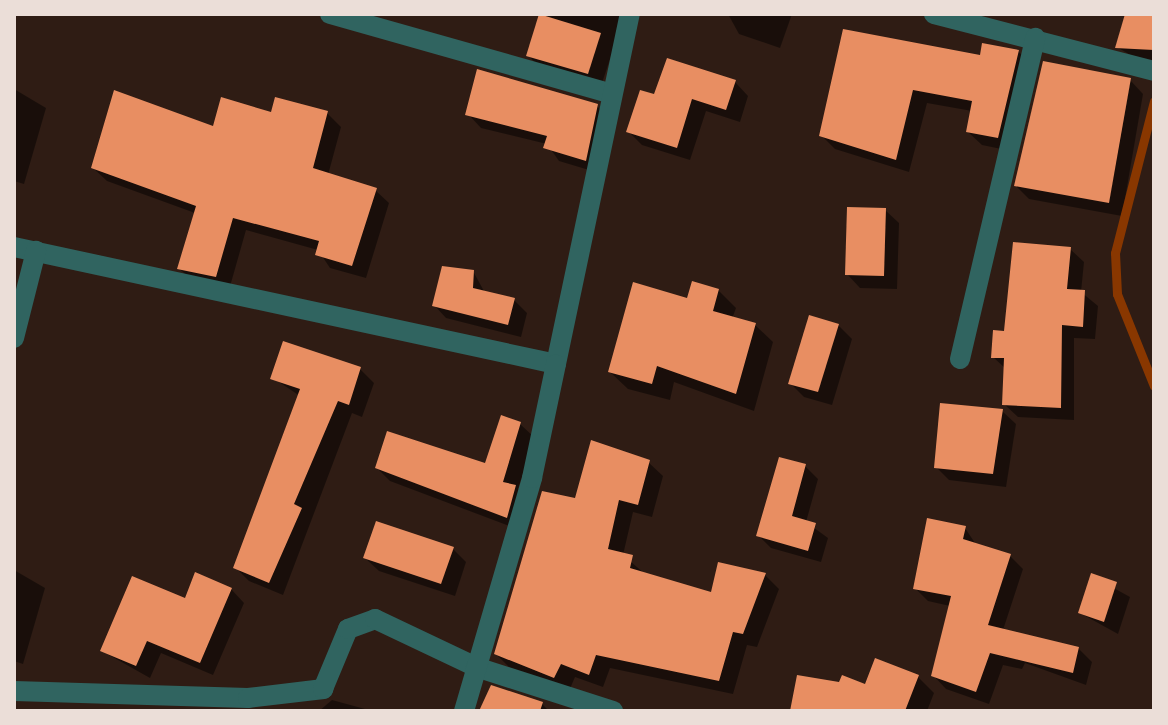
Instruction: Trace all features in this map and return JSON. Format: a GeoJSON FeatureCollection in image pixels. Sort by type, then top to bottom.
{"type":"FeatureCollection","features":[{"type":"Feature","properties":{"kind":"street"},"geometry":{"type":"LineString","coordinates":[[330,14],[612,94]]}},
{"type":"Feature","properties":{"kind":"street"},"geometry":{"type":"LineString","coordinates":[[464,711],[556,364],[630,14]]}},
{"type":"Feature","properties":{"kind":"street"},"geometry":{"type":"LineString","coordinates":[[946,16],[1150,70]]}},
{"type":"Feature","properties":{"kind":"street"},"geometry":{"type":"LineString","coordinates":[[960,359],[1035,38]]}},
{"type":"Feature","properties":{"kind":"street"},"geometry":{"type":"LineString","coordinates":[[14,247],[556,364]]}},
{"type":"Feature","properties":{"kind":"street"},"geometry":{"type":"LineString","coordinates":[[14,338],[36,251]]}},
{"type":"Feature","properties":{"kind":"street"},"geometry":{"type":"LineString","coordinates":[[14,691],[248,698],[323,689],[352,623],[375,619],[476,667],[613,711]]}},
{"type":"Feature","properties":{"kind":"building"},"geometry":{"type":"Polygon","coordinates":[[[539,14],[601,33],[588,74],[526,56],[539,14]]]}},
{"type":"Feature","properties":{"kind":"building"},"geometry":{"type":"Polygon","coordinates":[[[1125,14],[1154,14],[1154,50],[1115,48],[1125,14]]]}},
{"type":"Feature","properties":{"kind":"building"},"geometry":{"type":"Polygon","coordinates":[[[843,29],[980,55],[982,43],[1019,50],[998,138],[966,132],[972,101],[913,90],[896,160],[819,136],[843,29]]]}},
{"type":"Feature","properties":{"kind":"building"},"geometry":{"type":"Polygon","coordinates":[[[667,58],[736,80],[726,110],[692,99],[677,148],[626,132],[640,90],[654,94],[667,58]]]}},
{"type":"Feature","properties":{"kind":"building"},"geometry":{"type":"Polygon","coordinates":[[[1043,61],[1131,78],[1109,203],[1014,186],[1043,61]]]}},
{"type":"Feature","properties":{"kind":"building"},"geometry":{"type":"Polygon","coordinates":[[[477,69],[598,104],[586,161],[543,148],[547,136],[465,115],[477,69]]]}},
{"type":"Feature","properties":{"kind":"building"},"geometry":{"type":"Polygon","coordinates":[[[114,90],[213,126],[221,97],[271,112],[275,97],[328,111],[313,168],[377,188],[352,266],[315,255],[319,241],[233,218],[216,277],[177,269],[196,206],[91,168],[114,90]]]}},
{"type":"Feature","properties":{"kind":"building"},"geometry":{"type":"Polygon","coordinates":[[[847,207],[886,208],[884,276],[845,275],[847,207]]]}},
{"type":"Feature","properties":{"kind":"building"},"geometry":{"type":"Polygon","coordinates":[[[1013,242],[1071,247],[1067,289],[1085,290],[1083,327],[1062,325],[1061,408],[1002,405],[1004,358],[991,358],[993,330],[1004,331],[1013,242]]]}},
{"type":"Feature","properties":{"kind":"building"},"geometry":{"type":"Polygon","coordinates":[[[442,266],[474,270],[473,288],[515,298],[508,325],[432,306],[442,266]]]}},
{"type":"Feature","properties":{"kind":"building"},"geometry":{"type":"Polygon","coordinates":[[[692,281],[719,289],[713,311],[756,323],[736,394],[657,366],[652,384],[608,372],[633,282],[687,298],[692,281]]]}},
{"type":"Feature","properties":{"kind":"building"},"geometry":{"type":"Polygon","coordinates":[[[809,315],[839,324],[818,392],[788,384],[809,315]]]}},
{"type":"Feature","properties":{"kind":"building"},"geometry":{"type":"Polygon","coordinates":[[[283,341],[361,367],[349,405],[338,401],[294,504],[302,508],[269,583],[233,568],[300,389],[270,379],[283,341]]]}},
{"type":"Feature","properties":{"kind":"building"},"geometry":{"type":"Polygon","coordinates":[[[940,403],[1003,409],[993,474],[934,468],[940,403]]]}},
{"type":"Feature","properties":{"kind":"building"},"geometry":{"type":"Polygon","coordinates":[[[501,415],[521,422],[503,482],[516,485],[507,518],[375,468],[387,431],[485,463],[501,415]]]}},
{"type":"Feature","properties":{"kind":"building"},"geometry":{"type":"Polygon","coordinates":[[[591,440],[650,460],[638,505],[619,500],[608,549],[633,555],[630,568],[711,592],[718,562],[766,573],[743,634],[733,632],[719,681],[596,655],[589,675],[561,664],[554,678],[494,654],[542,491],[575,498],[591,440]]]}},
{"type":"Feature","properties":{"kind":"building"},"geometry":{"type":"Polygon","coordinates":[[[779,457],[806,464],[792,516],[816,523],[808,551],[756,536],[779,457]]]}},
{"type":"Feature","properties":{"kind":"building"},"geometry":{"type":"Polygon","coordinates":[[[927,518],[966,526],[963,539],[1011,554],[988,625],[1079,647],[1073,673],[990,653],[976,692],[931,676],[951,596],[913,589],[927,518]]]}},
{"type":"Feature","properties":{"kind":"building"},"geometry":{"type":"Polygon","coordinates":[[[376,521],[454,547],[441,584],[363,558],[376,521]]]}},
{"type":"Feature","properties":{"kind":"building"},"geometry":{"type":"Polygon","coordinates":[[[195,572],[232,588],[200,663],[147,641],[136,666],[100,651],[132,576],[185,598],[195,572]]]}},
{"type":"Feature","properties":{"kind":"building"},"geometry":{"type":"Polygon","coordinates":[[[1091,573],[1117,582],[1104,622],[1078,613],[1091,573]]]}},
{"type":"Feature","properties":{"kind":"building"},"geometry":{"type":"Polygon","coordinates":[[[875,658],[919,675],[905,711],[790,711],[797,675],[839,682],[842,675],[865,684],[875,658]]]}},
{"type":"Feature","properties":{"kind":"building"},"geometry":{"type":"Polygon","coordinates":[[[491,685],[543,702],[540,711],[479,711],[491,685]]]}},
{"type":"Feature","properties":{"kind":"waterway"},"geometry":{"type":"LineString","coordinates":[[1154,101],[1115,253],[1117,294],[1154,386]]}}]}
